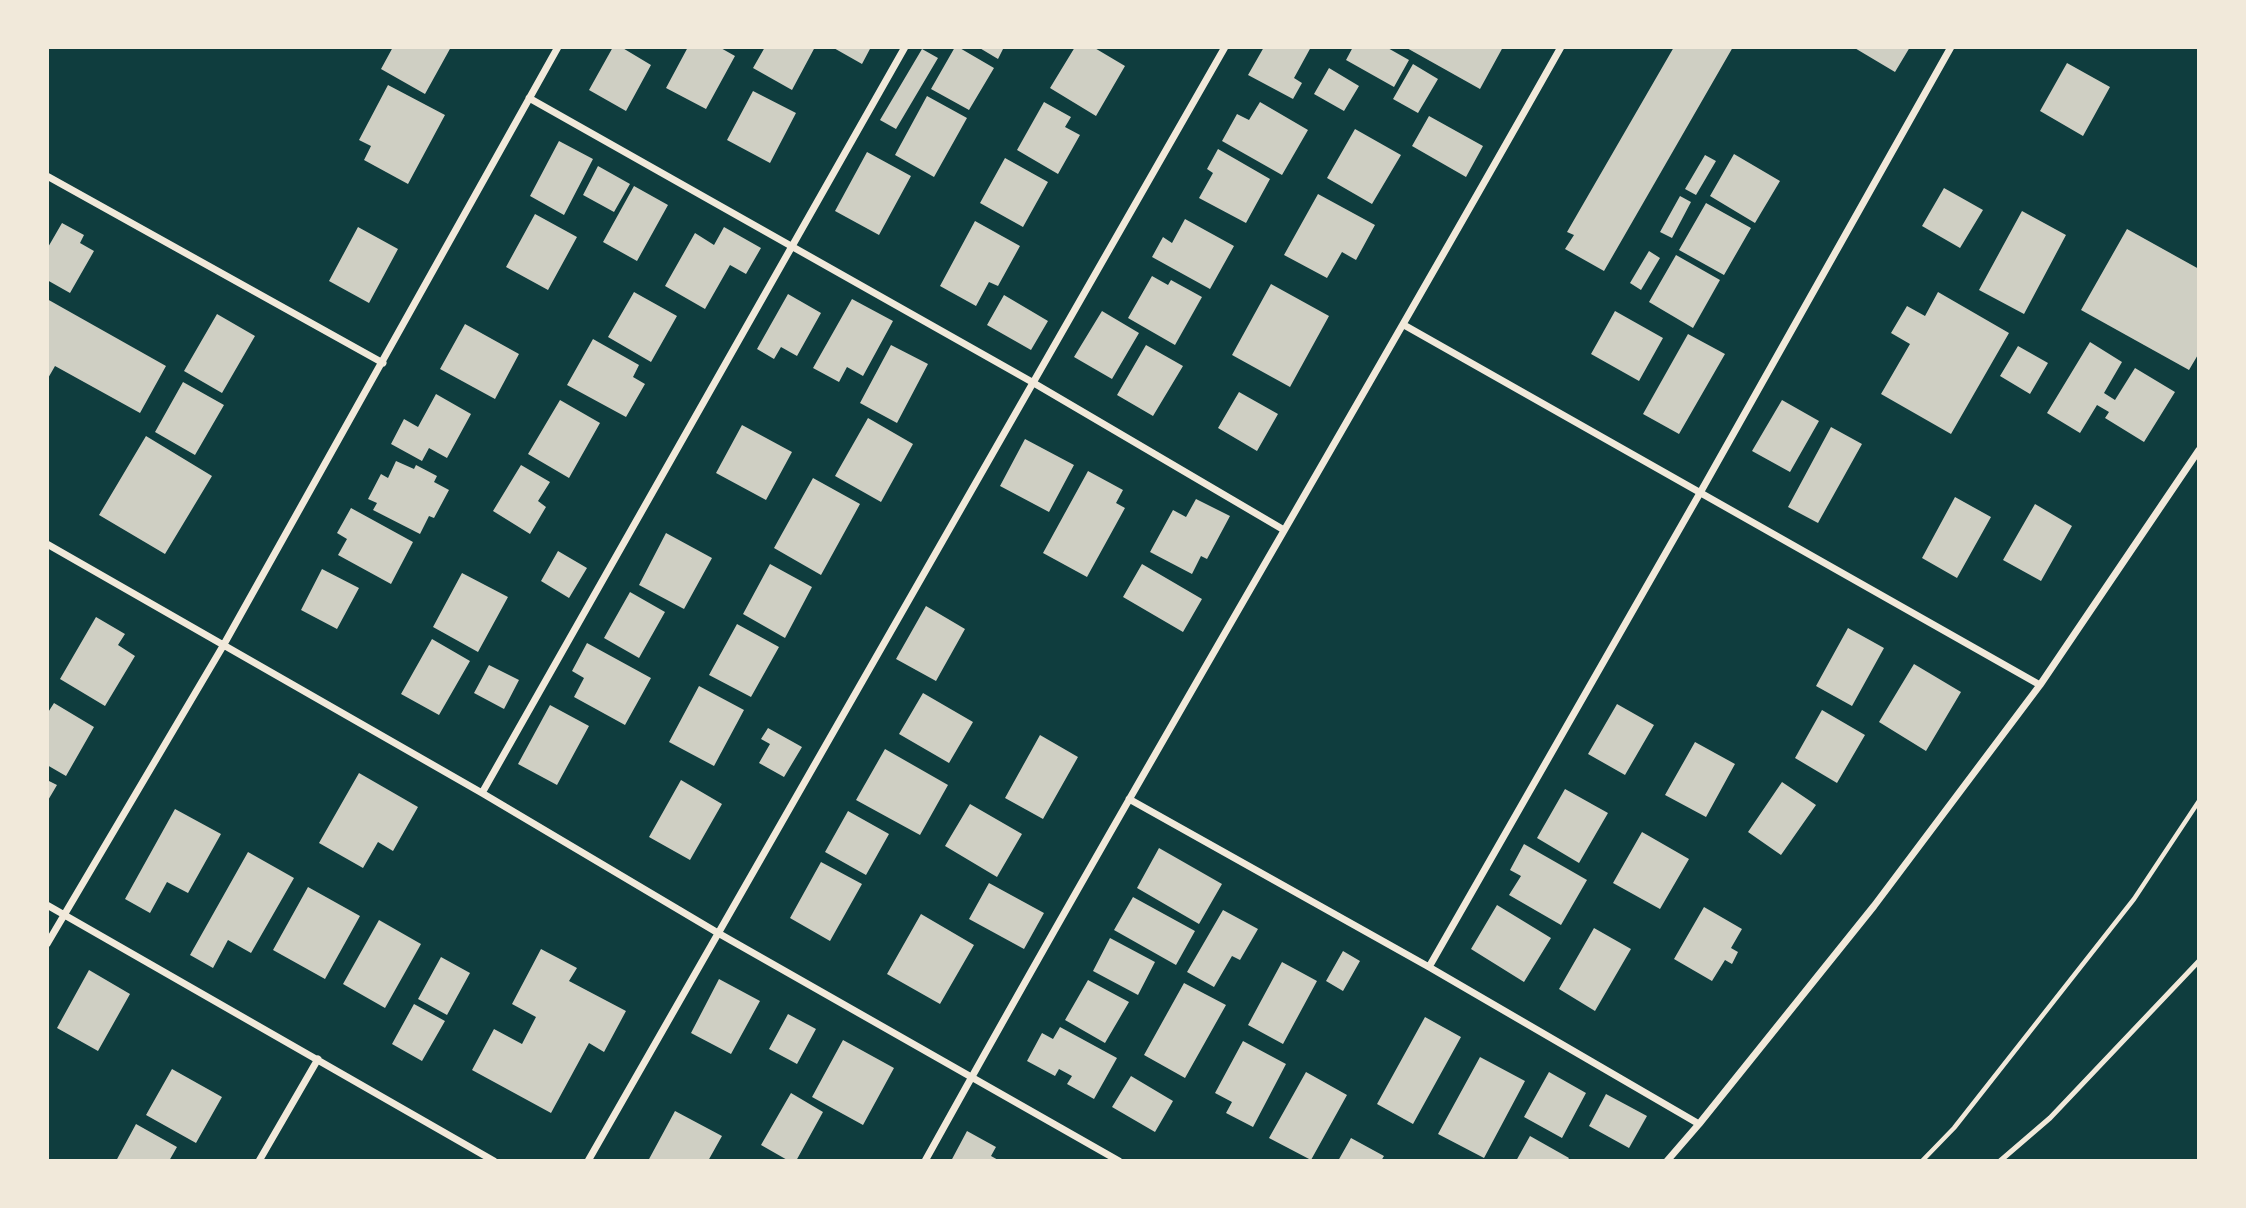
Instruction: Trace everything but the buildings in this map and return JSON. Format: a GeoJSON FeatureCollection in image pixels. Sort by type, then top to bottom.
{"type":"FeatureCollection","features":[{"type":"Feature","properties":{"kind":"street"},"geometry":{"type":"LineString","coordinates":[[47,944],[223,646],[558,47]]}},
{"type":"Feature","properties":{"kind":"street"},"geometry":{"type":"LineString","coordinates":[[482,793],[905,47]]}},
{"type":"Feature","properties":{"kind":"street"},"geometry":{"type":"LineString","coordinates":[[588,1161],[1225,47]]}},
{"type":"Feature","properties":{"kind":"street"},"geometry":{"type":"LineString","coordinates":[[925,1161],[1129,799],[1404,325],[1561,47]]}},
{"type":"Feature","properties":{"kind":"street"},"geometry":{"type":"LineString","coordinates":[[1429,967],[1951,47]]}},
{"type":"Feature","properties":{"kind":"street"},"geometry":{"type":"LineString","coordinates":[[529,99],[1032,382],[1284,530]]}},
{"type":"Feature","properties":{"kind":"street"},"geometry":{"type":"LineString","coordinates":[[47,176],[383,363]]}},
{"type":"Feature","properties":{"kind":"street"},"geometry":{"type":"LineString","coordinates":[[1404,325],[2040,685]]}},
{"type":"Feature","properties":{"kind":"street"},"geometry":{"type":"LineString","coordinates":[[1667,1161],[1874,906],[2040,685],[2199,450]]}},
{"type":"Feature","properties":{"kind":"street"},"geometry":{"type":"LineString","coordinates":[[47,544],[482,793],[718,933],[1119,1161]]}},
{"type":"Feature","properties":{"kind":"street"},"geometry":{"type":"LineString","coordinates":[[1129,799],[1429,967],[1699,1124]]}},
{"type":"Feature","properties":{"kind":"street"},"geometry":{"type":"LineString","coordinates":[[47,905],[494,1161]]}},
{"type":"Feature","properties":{"kind":"street"},"geometry":{"type":"LineString","coordinates":[[259,1161],[318,1059]]}},
{"type":"Feature","properties":{"kind":"lane"},"geometry":{"type":"LineString","coordinates":[[2000,1161],[2050,1118],[2199,961]]}},
{"type":"Feature","properties":{"kind":"path"},"geometry":{"type":"LineString","coordinates":[[1922,1161],[1954,1128],[2134,899],[2199,801]]}}]}
